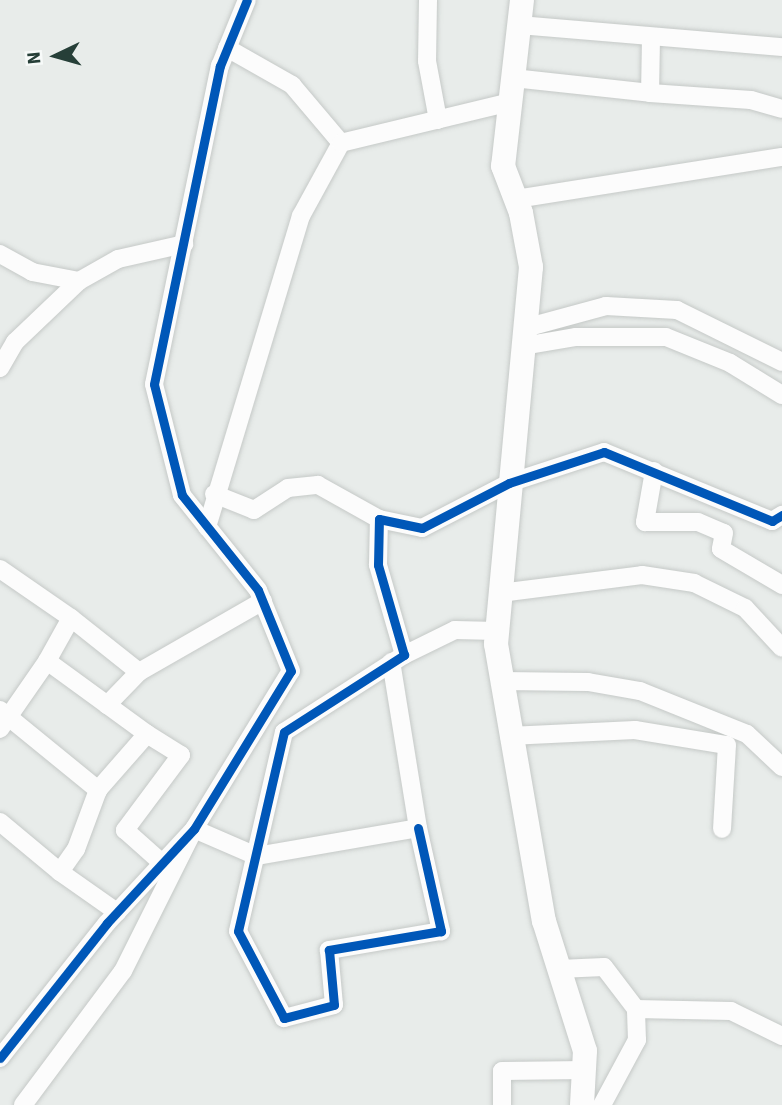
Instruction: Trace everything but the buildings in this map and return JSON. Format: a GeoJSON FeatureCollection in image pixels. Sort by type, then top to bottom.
{"type":"FeatureCollection","features":[{"type":"Feature","properties":{"kind":"street"},"geometry":{"type":"LineString","coordinates":[[23,1105],[123,971],[194,830],[291,671],[263,601],[182,495],[154,384],[227,48],[247,0]]}},
{"type":"Feature","properties":{"kind":"street"},"geometry":{"type":"LineString","coordinates":[[428,0],[427,61],[438,120]]}},
{"type":"Feature","properties":{"kind":"street"},"geometry":{"type":"LineString","coordinates":[[522,0],[503,166],[516,199],[531,267],[497,631],[509,736],[559,969],[585,1070],[582,1105]]}},
{"type":"Feature","properties":{"kind":"street"},"geometry":{"type":"LineString","coordinates":[[519,26],[782,47]]}},
{"type":"Feature","properties":{"kind":"street"},"geometry":{"type":"LineString","coordinates":[[650,93],[651,38]]}},
{"type":"Feature","properties":{"kind":"street"},"geometry":{"type":"LineString","coordinates":[[227,48],[292,85],[341,143]]}},
{"type":"Feature","properties":{"kind":"street"},"geometry":{"type":"LineString","coordinates":[[207,527],[214,494],[301,216],[341,143],[438,120],[512,90],[650,93],[751,100],[782,109]]}},
{"type":"Feature","properties":{"kind":"street"},"geometry":{"type":"LineString","coordinates":[[516,199],[782,157]]}},
{"type":"Feature","properties":{"kind":"street"},"geometry":{"type":"LineString","coordinates":[[0,368],[15,342],[79,281],[118,259],[184,244]]}},
{"type":"Feature","properties":{"kind":"street"},"geometry":{"type":"LineString","coordinates":[[0,254],[32,272],[79,281]]}},
{"type":"Feature","properties":{"kind":"street"},"geometry":{"type":"LineString","coordinates":[[524,337],[606,306],[677,310],[782,362]]}},
{"type":"Feature","properties":{"kind":"street"},"geometry":{"type":"LineString","coordinates":[[524,337],[666,337],[730,363],[782,395]]}},
{"type":"Feature","properties":{"kind":"street"},"geometry":{"type":"LineString","coordinates":[[214,494],[254,510],[288,488],[318,485],[379,519],[422,528],[509,483],[604,452],[772,521],[782,515]]}},
{"type":"Feature","properties":{"kind":"street"},"geometry":{"type":"LineString","coordinates":[[654,471],[645,522],[698,522],[724,533],[721,550],[782,585]]}},
{"type":"Feature","properties":{"kind":"street"},"geometry":{"type":"LineString","coordinates":[[379,519],[379,565],[398,659],[418,828],[440,931],[329,950],[334,1005],[284,1018],[238,931],[284,732],[398,659],[455,630],[497,631]]}},
{"type":"Feature","properties":{"kind":"street"},"geometry":{"type":"LineString","coordinates":[[0,569],[71,618],[139,672]]}},
{"type":"Feature","properties":{"kind":"street"},"geometry":{"type":"LineString","coordinates":[[500,593],[642,575],[695,583],[745,608],[782,648]]}},
{"type":"Feature","properties":{"kind":"street"},"geometry":{"type":"LineString","coordinates":[[107,705],[139,672],[263,601]]}},
{"type":"Feature","properties":{"kind":"street"},"geometry":{"type":"LineString","coordinates":[[71,618],[47,661],[3,718],[98,790]]}},
{"type":"Feature","properties":{"kind":"street"},"geometry":{"type":"LineString","coordinates":[[47,661],[147,734],[181,755],[125,830],[162,863]]}},
{"type":"Feature","properties":{"kind":"street"},"geometry":{"type":"LineString","coordinates":[[501,681],[588,682],[640,691],[747,734],[782,767]]}},
{"type":"Feature","properties":{"kind":"street"},"geometry":{"type":"LineString","coordinates":[[509,736],[635,730],[727,745],[722,829]]}},
{"type":"Feature","properties":{"kind":"street"},"geometry":{"type":"LineString","coordinates":[[60,872],[98,790],[147,734]]}},
{"type":"Feature","properties":{"kind":"street"},"geometry":{"type":"LineString","coordinates":[[0,822],[60,872],[117,912]]}},
{"type":"Feature","properties":{"kind":"street"},"geometry":{"type":"LineString","coordinates":[[194,830],[256,856],[418,828]]}},
{"type":"Feature","properties":{"kind":"street"},"geometry":{"type":"LineString","coordinates":[[0,1058],[117,912],[194,830]]}},
{"type":"Feature","properties":{"kind":"street"},"geometry":{"type":"LineString","coordinates":[[559,969],[604,967],[636,1009],[637,1040],[602,1105]]}},
{"type":"Feature","properties":{"kind":"street"},"geometry":{"type":"LineString","coordinates":[[636,1009],[731,1012],[782,1036]]}},
{"type":"Feature","properties":{"kind":"street"},"geometry":{"type":"LineString","coordinates":[[502,1105],[502,1071],[585,1070]]}},
{"type":"Feature","properties":{"kind":"cycle path"},"geometry":{"type":"LineString","coordinates":[[0,1058],[107,923],[194,829],[291,671],[258,590],[182,495],[154,384],[220,66],[247,0]]}},
{"type":"Feature","properties":{"kind":"cycle path"},"geometry":{"type":"LineString","coordinates":[[418,828],[441,931],[329,950],[334,1005],[284,1018],[238,931],[284,732],[404,655],[378,565],[379,519],[422,528],[509,483],[604,452],[772,521],[782,515]]}}]}
